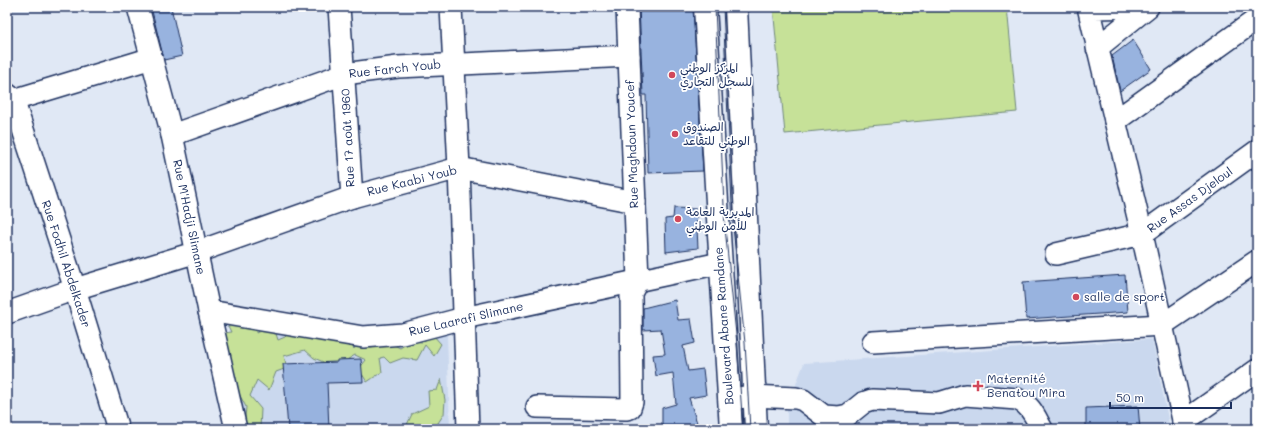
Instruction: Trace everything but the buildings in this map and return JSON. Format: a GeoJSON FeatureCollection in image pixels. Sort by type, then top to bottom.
{"type":"FeatureCollection","features":[{"type":"Feature","properties":{"kind":"main road","name":"Boulevard Abane Ramdane"},"geometry":{"type":"LineString","coordinates":[[705,7],[731,429]]}},
{"type":"Feature","properties":{"kind":"main road","name":"Boulevard Abane Ramdane"},"geometry":{"type":"LineString","coordinates":[[736,7],[756,429]]}},
{"type":"Feature","properties":{"kind":"street","name":"Rue M'Hadji Slimane"},"geometry":{"type":"LineString","coordinates":[[138,7],[172,136],[236,429]]}},
{"type":"Feature","properties":{"kind":"street","name":"Rue 17 août 1960"},"geometry":{"type":"LineString","coordinates":[[339,7],[352,197]]}},
{"type":"Feature","properties":{"kind":"street"},"geometry":{"type":"LineString","coordinates":[[451,7],[459,168],[468,429]]}},
{"type":"Feature","properties":{"kind":"street","name":"Rue Maghdoun Youcef"},"geometry":{"type":"LineString","coordinates":[[627,7],[638,280]]}},
{"type":"Feature","properties":{"kind":"street"},"geometry":{"type":"LineString","coordinates":[[1097,48],[1147,7]]}},
{"type":"Feature","properties":{"kind":"street"},"geometry":{"type":"LineString","coordinates":[[1147,7],[1090,9],[1089,11],[1142,234],[1184,425],[1257,370]]}},
{"type":"Feature","properties":{"kind":"street"},"geometry":{"type":"LineString","coordinates":[[1250,7],[1257,14]]}},
{"type":"Feature","properties":{"kind":"street"},"geometry":{"type":"LineString","coordinates":[[1115,121],[1257,20]]}},
{"type":"Feature","properties":{"kind":"street","name":"Rue Farch Youb"},"geometry":{"type":"LineString","coordinates":[[172,136],[344,74],[398,67],[629,56]]}},
{"type":"Feature","properties":{"kind":"street"},"geometry":{"type":"LineString","coordinates":[[9,98],[152,58]]}},
{"type":"Feature","properties":{"kind":"street","name":"Rue Fodhil Abdelkader"},"geometry":{"type":"LineString","coordinates":[[9,98],[75,289],[118,429]]}},
{"type":"Feature","properties":{"kind":"street","name":"Rue Assas Djeloul"},"geometry":{"type":"LineString","coordinates":[[1142,234],[1257,151]]}},
{"type":"Feature","properties":{"kind":"street","name":"Rue Kaabi Youb"},"geometry":{"type":"LineString","coordinates":[[7,313],[75,289],[197,252],[352,197],[459,168],[635,202]]}},
{"type":"Feature","properties":{"kind":"street"},"geometry":{"type":"LineString","coordinates":[[1056,254],[1142,234]]}},
{"type":"Feature","properties":{"kind":"street"},"geometry":{"type":"LineString","coordinates":[[873,342],[1162,325],[1257,261]]}},
{"type":"Feature","properties":{"kind":"street","name":"Rue Laarafi Slimane"},"geometry":{"type":"LineString","coordinates":[[209,311],[363,337],[403,334],[464,318],[720,263]]}},
{"type":"Feature","properties":{"kind":"street"},"geometry":{"type":"LineString","coordinates":[[537,407],[630,408],[632,402],[631,293],[638,280]]}},
{"type":"Feature","properties":{"kind":"street"},"geometry":{"type":"LineString","coordinates":[[729,399],[754,396],[796,398],[803,400],[824,422],[848,415],[864,403],[872,400],[939,403],[965,395],[1017,399],[1030,407],[1042,429]]}},
{"type":"Feature","properties":{"kind":"shaded area"},"geometry":{"type":"Polygon","coordinates":[[[232,324],[379,344],[447,333],[450,429],[249,429],[223,341],[232,324]]]}},
{"type":"Feature","properties":{"kind":"shaded area","name":"Maternité Benatou Mira"},"geometry":{"type":"Polygon","coordinates":[[[1152,339],[1170,429],[787,429],[787,408],[804,363],[1152,339]]]}},
{"type":"Feature","properties":{"kind":"green space"},"geometry":{"type":"Polygon","coordinates":[[[773,7],[1007,7],[1017,112],[785,134],[773,7]]]}},
{"type":"Feature","properties":{"kind":"green space"},"geometry":{"type":"Polygon","coordinates":[[[227,324],[256,324],[256,333],[273,324],[278,340],[285,337],[295,327],[346,337],[354,349],[358,341],[371,348],[392,344],[400,348],[411,341],[422,342],[433,335],[441,344],[434,356],[425,345],[417,360],[403,358],[390,363],[384,357],[380,358],[382,372],[367,382],[359,369],[366,360],[355,355],[335,367],[314,358],[305,350],[284,356],[287,368],[276,372],[269,390],[257,380],[250,396],[261,409],[260,429],[245,429],[246,407],[236,388],[237,382],[229,367],[224,333],[231,332],[227,324]]]}},
{"type":"Feature","properties":{"kind":"green space"},"geometry":{"type":"Polygon","coordinates":[[[441,379],[445,400],[444,414],[438,423],[440,429],[405,429],[412,414],[429,406],[428,391],[437,390],[441,379]]]}},
{"type":"Feature","properties":{"kind":"tram line"},"geometry":{"type":"LineString","coordinates":[[715,7],[725,228],[737,344],[743,429]]}},
{"type":"Feature","properties":{"kind":"tram line"},"geometry":{"type":"LineString","coordinates":[[723,7],[733,227],[745,343],[750,429]]}},
{"type":"Feature","properties":{"kind":"place","name":"المركز الوطني للسجل التجاري"},"geometry":{"type":"Point","coordinates":[672,75]}},
{"type":"Feature","properties":{"kind":"place","name":"الصندوق الوطني للتقاعد"},"geometry":{"type":"Point","coordinates":[675,134]}},
{"type":"Feature","properties":{"kind":"place","name":"المديرية العامة للأمن الوطني"},"geometry":{"type":"Point","coordinates":[678,219]}},
{"type":"Feature","properties":{"kind":"place","name":"salle de sport"},"geometry":{"type":"Point","coordinates":[1076,297]}},
{"type":"Feature","properties":{"kind":"place","name":"Maternité Benatou Mira"},"geometry":{"type":"Point","coordinates":[978,386]}}]}
